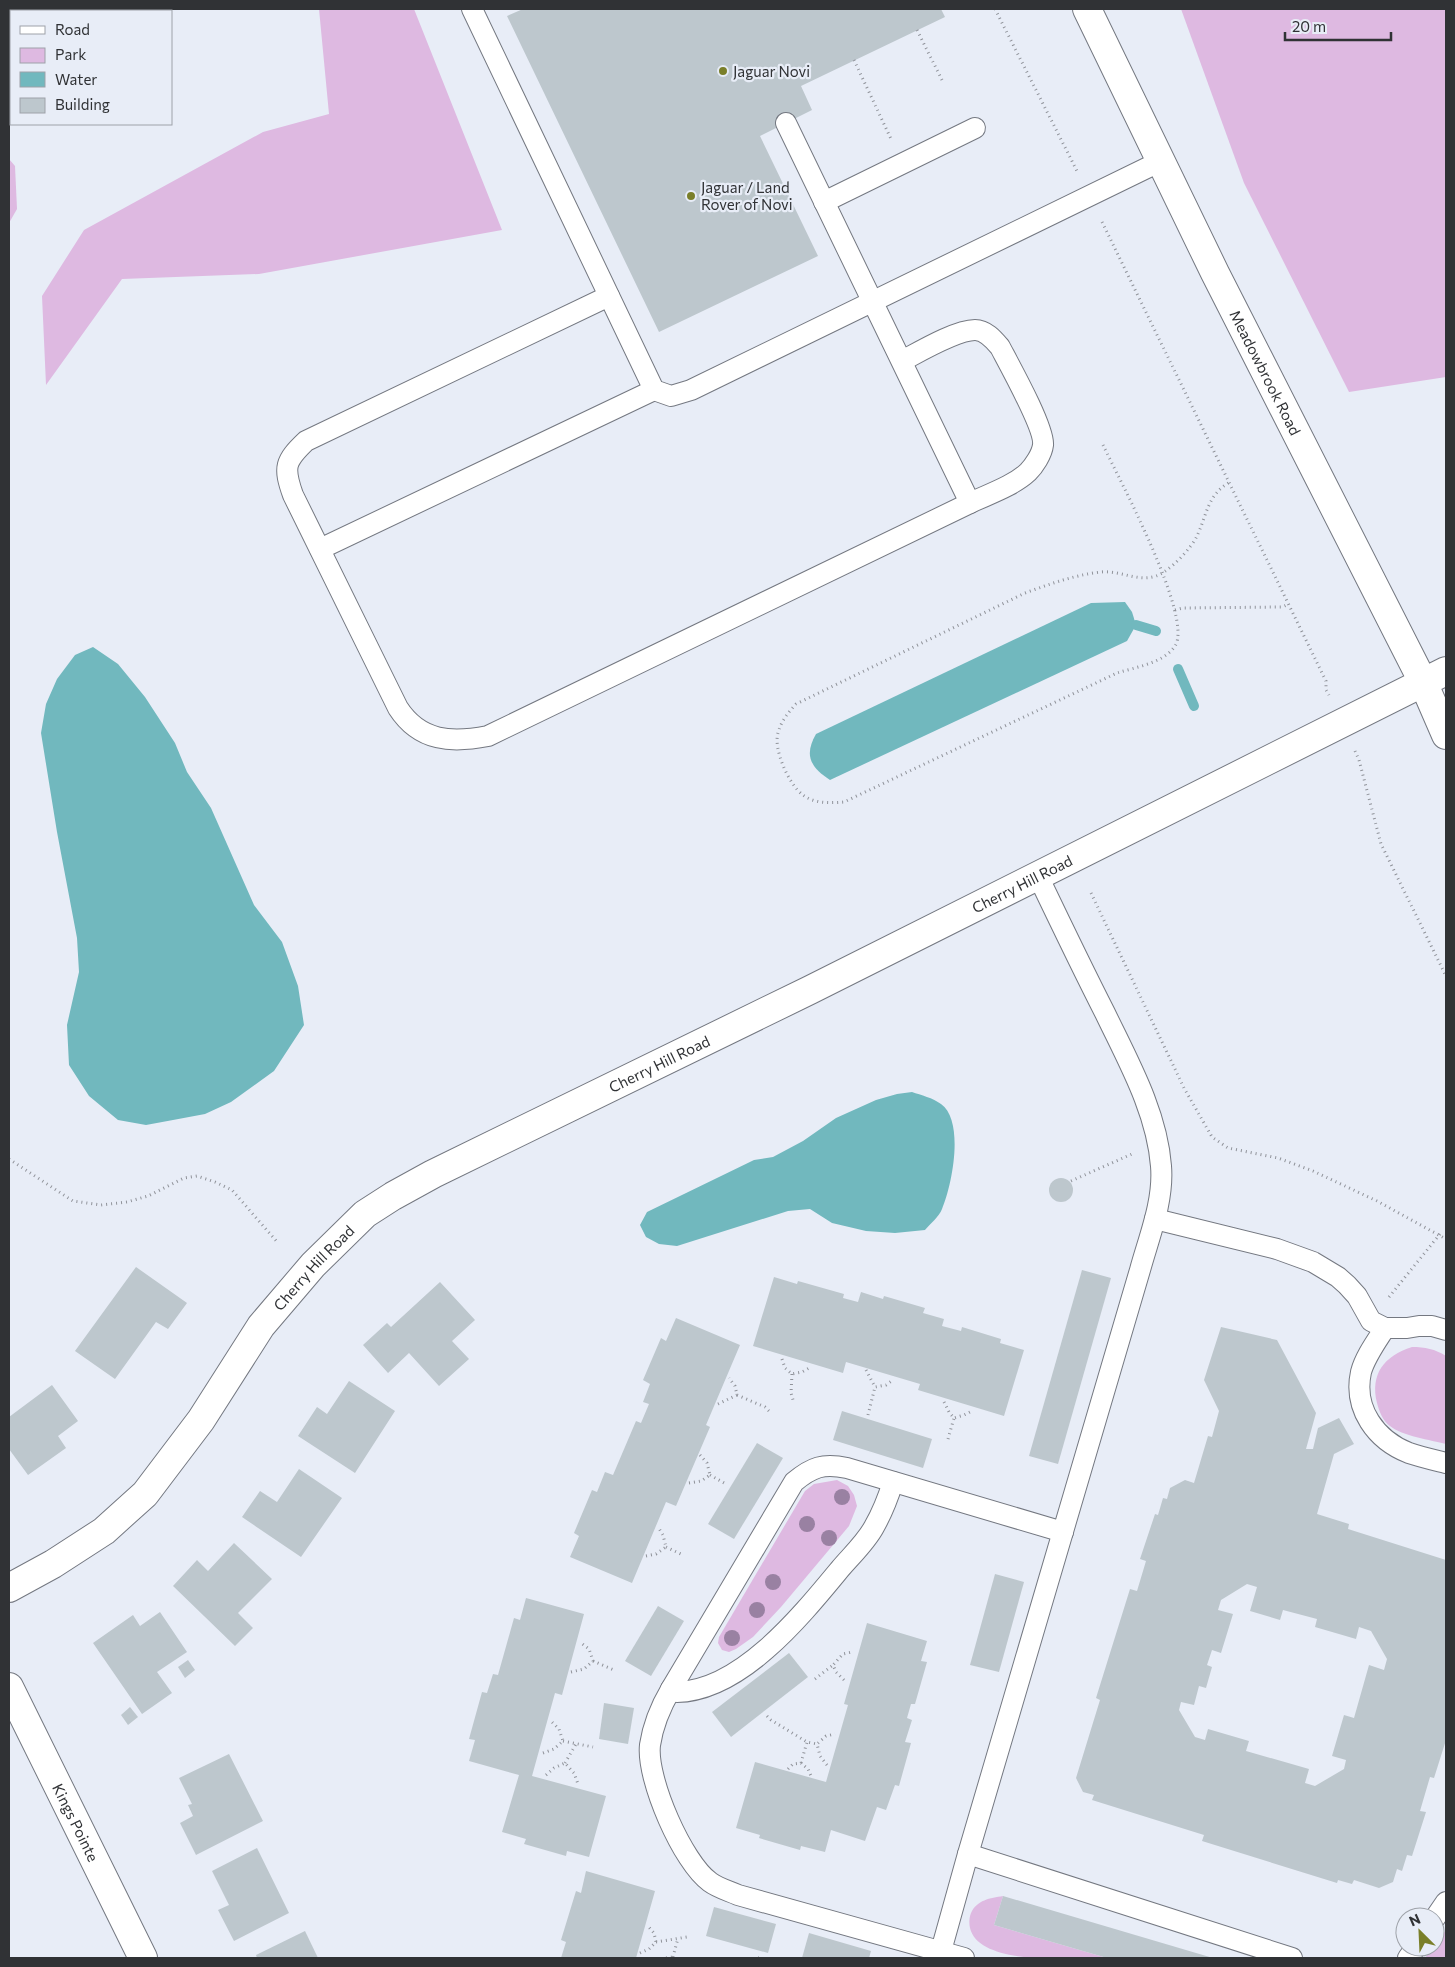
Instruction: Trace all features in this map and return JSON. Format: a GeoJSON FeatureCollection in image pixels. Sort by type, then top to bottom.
{"type":"FeatureCollection","features":[{"type":"Feature","properties":{"kind":"street","name":"Meadowbrook Road"},"geometry":{"type":"LineString","coordinates":[[1087,9],[1332,507],[1434,676],[1446,735]]}},
{"type":"Feature","properties":{"kind":"street","name":"Cherry Hill Road"},"geometry":{"type":"LineString","coordinates":[[9,1588],[53,1564],[104,1531],[145,1494],[201,1420],[261,1326],[313,1265],[366,1214],[393,1196],[433,1174],[810,990],[1434,676]]}},
{"type":"Feature","properties":{"kind":"street","name":"Kings Pointe"},"geometry":{"type":"LineString","coordinates":[[9,1687],[143,1958]]}},
{"type":"Feature","properties":{"kind":"lane"},"geometry":{"type":"LineString","coordinates":[[472,9],[654,390],[671,396],[691,390],[1161,162]]}},
{"type":"Feature","properties":{"kind":"lane"},"geometry":{"type":"LineString","coordinates":[[786,123],[970,502]]}},
{"type":"Feature","properties":{"kind":"lane"},"geometry":{"type":"LineString","coordinates":[[824,202],[975,128]]}},
{"type":"Feature","properties":{"kind":"lane"},"geometry":{"type":"LineString","coordinates":[[608,296],[306,441],[294,453],[287,466],[288,481],[293,494],[398,708],[406,720],[418,730],[449,741],[488,736],[1014,481],[1028,472],[1038,459],[1043,446],[1041,429],[1000,347],[991,336],[976,330],[960,333],[902,361]]}},
{"type":"Feature","properties":{"kind":"lane"},"geometry":{"type":"LineString","coordinates":[[320,549],[654,390]]}},
{"type":"Feature","properties":{"kind":"lane"},"geometry":{"type":"LineString","coordinates":[[940,1955],[1155,1219],[1160,1195],[1161,1167],[1158,1142],[1150,1115],[1128,1060],[1038,876]]}},
{"type":"Feature","properties":{"kind":"lane"},"geometry":{"type":"LineString","coordinates":[[1155,1219],[1277,1249],[1313,1262],[1338,1276],[1357,1296],[1371,1320],[1385,1328],[1402,1329],[1432,1326],[1446,1330]]}},
{"type":"Feature","properties":{"kind":"lane"},"geometry":{"type":"LineString","coordinates":[[1385,1328],[1362,1371],[1360,1394],[1367,1420],[1380,1436],[1395,1446],[1409,1453],[1446,1463]]}},
{"type":"Feature","properties":{"kind":"lane"},"geometry":{"type":"LineString","coordinates":[[964,1958],[940,1955],[738,1895],[710,1882],[691,1860],[674,1832],[662,1802],[651,1769],[650,1747],[655,1721],[671,1688],[794,1482],[805,1473],[817,1467],[832,1465],[1063,1532]]}},
{"type":"Feature","properties":{"kind":"lane"},"geometry":{"type":"LineString","coordinates":[[671,1688],[677,1692],[684,1692],[714,1684],[769,1648],[802,1614],[873,1529],[887,1500],[893,1482]]}},
{"type":"Feature","properties":{"kind":"lane"},"geometry":{"type":"LineString","coordinates":[[968,1854],[1292,1958]]}},
{"type":"Feature","properties":{"kind":"path"},"geometry":{"type":"LineString","coordinates":[[995,9],[1077,171]]}},
{"type":"Feature","properties":{"kind":"path"},"geometry":{"type":"LineString","coordinates":[[917,30],[942,80]]}},
{"type":"Feature","properties":{"kind":"path"},"geometry":{"type":"LineString","coordinates":[[854,60],[894,144]]}},
{"type":"Feature","properties":{"kind":"path"},"geometry":{"type":"LineString","coordinates":[[1101,219],[1326,681],[1326,690]]}},
{"type":"Feature","properties":{"kind":"path"},"geometry":{"type":"LineString","coordinates":[[1102,445],[1163,573],[1175,610],[1179,633],[1177,644],[1170,653],[1158,660],[1117,673],[844,802],[826,803],[803,795],[791,782],[778,751],[777,734],[783,719],[796,704],[1024,593],[1059,580],[1103,572],[1148,578],[1163,573],[1172,566],[1197,536],[1206,509],[1222,486],[1230,482]]}},
{"type":"Feature","properties":{"kind":"path"},"geometry":{"type":"LineString","coordinates":[[1175,610],[1183,608],[1282,607],[1289,604]]}},
{"type":"Feature","properties":{"kind":"path"},"geometry":{"type":"LineString","coordinates":[[1356,752],[1381,844],[1446,976]]}},
{"type":"Feature","properties":{"kind":"path"},"geometry":{"type":"LineString","coordinates":[[1091,893],[1184,1088],[1212,1137],[1228,1148],[1278,1158],[1313,1171],[1377,1201],[1446,1239]]}},
{"type":"Feature","properties":{"kind":"path"},"geometry":{"type":"LineString","coordinates":[[1071,1181],[1134,1154]]}},
{"type":"Feature","properties":{"kind":"path"},"geometry":{"type":"LineString","coordinates":[[9,1159],[73,1201],[101,1205],[127,1202],[148,1196],[184,1178],[197,1176],[232,1190],[278,1243]]}},
{"type":"Feature","properties":{"kind":"path"},"geometry":{"type":"LineString","coordinates":[[1386,1302],[1440,1234]]}},
{"type":"Feature","properties":{"kind":"path"},"geometry":{"type":"LineString","coordinates":[[782,1359],[786,1368],[792,1374]]}},
{"type":"Feature","properties":{"kind":"path"},"geometry":{"type":"LineString","coordinates":[[792,1374],[802,1372],[811,1367]]}},
{"type":"Feature","properties":{"kind":"path"},"geometry":{"type":"LineString","coordinates":[[866,1370],[875,1387],[868,1414]]}},
{"type":"Feature","properties":{"kind":"path"},"geometry":{"type":"LineString","coordinates":[[792,1374],[790,1393],[793,1400]]}},
{"type":"Feature","properties":{"kind":"path"},"geometry":{"type":"LineString","coordinates":[[729,1378],[737,1395],[765,1407],[771,1413]]}},
{"type":"Feature","properties":{"kind":"path"},"geometry":{"type":"LineString","coordinates":[[875,1387],[886,1385],[893,1380]]}},
{"type":"Feature","properties":{"kind":"path"},"geometry":{"type":"LineString","coordinates":[[718,1404],[737,1395]]}},
{"type":"Feature","properties":{"kind":"path"},"geometry":{"type":"LineString","coordinates":[[944,1402],[954,1418]]}},
{"type":"Feature","properties":{"kind":"path"},"geometry":{"type":"LineString","coordinates":[[954,1418],[964,1416],[972,1411]]}},
{"type":"Feature","properties":{"kind":"path"},"geometry":{"type":"LineString","coordinates":[[948,1439],[954,1418]]}},
{"type":"Feature","properties":{"kind":"path"},"geometry":{"type":"LineString","coordinates":[[700,1454],[707,1463],[710,1474],[726,1484]]}},
{"type":"Feature","properties":{"kind":"path"},"geometry":{"type":"LineString","coordinates":[[689,1483],[701,1480],[710,1474]]}},
{"type":"Feature","properties":{"kind":"path"},"geometry":{"type":"LineString","coordinates":[[658,1527],[663,1535],[666,1547]]}},
{"type":"Feature","properties":{"kind":"path"},"geometry":{"type":"LineString","coordinates":[[666,1547],[683,1555]]}},
{"type":"Feature","properties":{"kind":"path"},"geometry":{"type":"LineString","coordinates":[[646,1556],[656,1554],[666,1547]]}},
{"type":"Feature","properties":{"kind":"path"},"geometry":{"type":"LineString","coordinates":[[580,1642],[589,1649],[594,1661],[614,1670]]}},
{"type":"Feature","properties":{"kind":"path"},"geometry":{"type":"LineString","coordinates":[[815,1679],[844,1654],[852,1652]]}},
{"type":"Feature","properties":{"kind":"path"},"geometry":{"type":"LineString","coordinates":[[571,1672],[584,1669],[594,1661]]}},
{"type":"Feature","properties":{"kind":"path"},"geometry":{"type":"LineString","coordinates":[[833,1665],[836,1672],[844,1680]]}},
{"type":"Feature","properties":{"kind":"path"},"geometry":{"type":"LineString","coordinates":[[768,1716],[771,1720],[807,1742],[818,1744]]}},
{"type":"Feature","properties":{"kind":"path"},"geometry":{"type":"LineString","coordinates":[[551,1721],[560,1729],[563,1741]]}},
{"type":"Feature","properties":{"kind":"path"},"geometry":{"type":"LineString","coordinates":[[818,1744],[826,1736],[835,1734]]}},
{"type":"Feature","properties":{"kind":"path"},"geometry":{"type":"LineString","coordinates":[[563,1741],[593,1747]]}},
{"type":"Feature","properties":{"kind":"path"},"geometry":{"type":"LineString","coordinates":[[542,1754],[554,1749],[563,1741]]}},
{"type":"Feature","properties":{"kind":"path"},"geometry":{"type":"LineString","coordinates":[[801,1764],[807,1742]]}},
{"type":"Feature","properties":{"kind":"path"},"geometry":{"type":"LineString","coordinates":[[546,1775],[554,1768],[565,1763],[576,1744]]}},
{"type":"Feature","properties":{"kind":"path"},"geometry":{"type":"LineString","coordinates":[[818,1744],[820,1756],[827,1765]]}},
{"type":"Feature","properties":{"kind":"path"},"geometry":{"type":"LineString","coordinates":[[565,1763],[574,1773],[578,1784]]}},
{"type":"Feature","properties":{"kind":"path"},"geometry":{"type":"LineString","coordinates":[[788,1769],[793,1764],[801,1764],[808,1769],[811,1776]]}},
{"type":"Feature","properties":{"kind":"path"},"geometry":{"type":"LineString","coordinates":[[648,1926],[654,1933],[656,1942]]}},
{"type":"Feature","properties":{"kind":"path"},"geometry":{"type":"LineString","coordinates":[[640,1953],[649,1949],[656,1942],[687,1937]]}},
{"type":"Feature","properties":{"kind":"path"},"geometry":{"type":"LineString","coordinates":[[666,1958],[674,1958],[678,1938]]}},
{"type":"Feature","properties":{"kind":"green space"},"geometry":{"type":"Polygon","coordinates":[[[319,9],[414,9],[502,230],[259,274],[122,279],[46,385],[42,296],[84,230],[263,132],[329,114],[319,9]]]}},
{"type":"Feature","properties":{"kind":"green space"},"geometry":{"type":"Polygon","coordinates":[[[1181,9],[1446,9],[1446,377],[1349,392],[1244,183],[1181,9]]]}},
{"type":"Feature","properties":{"kind":"green space"},"geometry":{"type":"Polygon","coordinates":[[[9,159],[15,166],[17,209],[9,223],[9,159]]]}},
{"type":"Feature","properties":{"kind":"green space"},"geometry":{"type":"Polygon","coordinates":[[[1412,1347],[1430,1349],[1446,1356],[1446,1444],[1409,1435],[1395,1429],[1385,1421],[1379,1409],[1375,1393],[1381,1368],[1394,1355],[1412,1347]]]}},
{"type":"Feature","properties":{"kind":"green space"},"geometry":{"type":"Polygon","coordinates":[[[837,1480],[848,1486],[854,1495],[857,1506],[849,1526],[781,1607],[753,1637],[729,1652],[722,1650],[718,1643],[719,1637],[805,1491],[814,1484],[837,1480]]]}},
{"type":"Feature","properties":{"kind":"green space"},"geometry":{"type":"Polygon","coordinates":[[[1003,1896],[994,1925],[1107,1958],[1030,1958],[1009,1955],[991,1949],[977,1940],[970,1928],[970,1917],[980,1902],[1003,1896]]]}},
{"type":"Feature","properties":{"kind":"green space"},"geometry":{"type":"Polygon","coordinates":[[[1446,1930],[1446,1958],[1425,1958],[1445,1957],[1446,1930]]]}},
{"type":"Feature","properties":{"kind":"water"},"geometry":{"type":"Polygon","coordinates":[[[1125,602],[1132,612],[1136,625],[1127,641],[830,780],[818,770],[811,760],[810,748],[816,734],[1091,603],[1125,602]]]}},
{"type":"Feature","properties":{"kind":"water"},"geometry":{"type":"Polygon","coordinates":[[[93,647],[118,664],[145,697],[175,743],[187,772],[211,808],[254,905],[282,942],[298,986],[304,1025],[274,1071],[231,1102],[205,1114],[146,1125],[118,1120],[89,1096],[69,1065],[67,1025],[79,972],[77,938],[41,733],[46,704],[57,679],[75,655],[93,647]]]}},
{"type":"Feature","properties":{"kind":"water"},"geometry":{"type":"Polygon","coordinates":[[[912,1092],[931,1098],[941,1104],[948,1112],[953,1124],[954,1154],[946,1199],[939,1215],[925,1230],[895,1233],[866,1231],[832,1223],[810,1209],[788,1211],[677,1246],[659,1244],[646,1237],[640,1225],[647,1212],[754,1160],[773,1157],[803,1141],[836,1118],[876,1100],[912,1092]]]}},
{"type":"Feature","properties":{"kind":"building"},"geometry":{"type":"Polygon","coordinates":[[[9,9],[182,9],[10,10],[9,33],[9,9]]]}},
{"type":"Feature","properties":{"kind":"building","name":"Jaguar / Land Rover of Novi"},"geometry":{"type":"Polygon","coordinates":[[[523,9],[941,9],[945,17],[801,86],[812,110],[760,136],[818,256],[659,332],[507,16],[523,9]]]}},
{"type":"Feature","properties":{"kind":"building"},"geometry":{"type":"Polygon","coordinates":[[[1056,1178],[1066,1178],[1073,1185],[1073,1195],[1066,1202],[1056,1202],[1049,1195],[1049,1185],[1056,1178]]]}},
{"type":"Feature","properties":{"kind":"building"},"geometry":{"type":"Polygon","coordinates":[[[136,1267],[187,1303],[168,1329],[156,1322],[115,1379],[75,1351],[136,1267]]]}},
{"type":"Feature","properties":{"kind":"building"},"geometry":{"type":"Polygon","coordinates":[[[1082,1270],[1111,1278],[1058,1464],[1029,1456],[1082,1270]]]}},
{"type":"Feature","properties":{"kind":"building"},"geometry":{"type":"Polygon","coordinates":[[[774,1277],[797,1284],[798,1281],[844,1294],[843,1298],[858,1302],[861,1292],[883,1299],[884,1296],[925,1308],[923,1313],[944,1319],[942,1326],[961,1331],[962,1327],[1001,1339],[1000,1343],[1024,1350],[1004,1416],[918,1390],[920,1384],[846,1362],[843,1373],[753,1346],[774,1277]]]}},
{"type":"Feature","properties":{"kind":"building"},"geometry":{"type":"Polygon","coordinates":[[[440,1282],[475,1320],[452,1341],[469,1359],[439,1386],[409,1353],[388,1373],[363,1345],[387,1323],[391,1327],[440,1282]]]}},
{"type":"Feature","properties":{"kind":"building"},"geometry":{"type":"Polygon","coordinates":[[[676,1318],[740,1345],[706,1425],[710,1427],[676,1506],[666,1502],[632,1583],[570,1557],[579,1536],[574,1533],[592,1490],[597,1492],[605,1472],[613,1475],[636,1421],[641,1423],[649,1404],[643,1402],[650,1384],[643,1380],[661,1338],[666,1341],[676,1318]]]}},
{"type":"Feature","properties":{"kind":"building"},"geometry":{"type":"Polygon","coordinates":[[[1221,1327],[1277,1340],[1316,1413],[1306,1449],[1313,1449],[1318,1428],[1339,1418],[1354,1444],[1334,1454],[1317,1514],[1349,1524],[1348,1529],[1446,1560],[1446,1740],[1434,1778],[1430,1777],[1420,1811],[1426,1812],[1412,1856],[1407,1855],[1402,1871],[1397,1869],[1393,1882],[1379,1888],[1354,1880],[1352,1884],[1338,1880],[1337,1883],[1202,1841],[1204,1835],[1092,1800],[1094,1795],[1083,1792],[1076,1778],[1100,1700],[1096,1698],[1130,1589],[1137,1591],[1146,1561],[1140,1559],[1155,1514],[1158,1515],[1163,1498],[1167,1499],[1170,1488],[1185,1480],[1194,1483],[1208,1436],[1212,1437],[1219,1411],[1204,1380],[1221,1327]],[[1247,1584],[1221,1600],[1218,1610],[1233,1614],[1221,1653],[1212,1650],[1207,1665],[1212,1667],[1206,1688],[1199,1686],[1194,1705],[1181,1702],[1179,1710],[1195,1737],[1205,1740],[1208,1729],[1249,1741],[1246,1751],[1309,1769],[1305,1783],[1315,1786],[1344,1769],[1346,1760],[1332,1756],[1344,1715],[1354,1718],[1369,1665],[1384,1670],[1387,1659],[1371,1631],[1359,1627],[1356,1639],[1315,1627],[1317,1619],[1283,1610],[1280,1620],[1250,1611],[1257,1587],[1247,1584]]]}},
{"type":"Feature","properties":{"kind":"building"},"geometry":{"type":"Polygon","coordinates":[[[349,1381],[395,1411],[355,1473],[298,1436],[317,1407],[327,1414],[349,1381]]]}},
{"type":"Feature","properties":{"kind":"building"},"geometry":{"type":"Polygon","coordinates":[[[52,1385],[78,1421],[58,1436],[66,1448],[28,1475],[9,1449],[9,1417],[52,1385]]]}},
{"type":"Feature","properties":{"kind":"building"},"geometry":{"type":"Polygon","coordinates":[[[842,1411],[932,1439],[923,1468],[833,1440],[842,1411]]]}},
{"type":"Feature","properties":{"kind":"building"},"geometry":{"type":"Polygon","coordinates":[[[757,1443],[783,1458],[734,1539],[708,1524],[757,1443]]]}},
{"type":"Feature","properties":{"kind":"building"},"geometry":{"type":"Polygon","coordinates":[[[299,1469],[342,1498],[301,1557],[242,1517],[260,1491],[277,1502],[299,1469]]]}},
{"type":"Feature","properties":{"kind":"building"},"geometry":{"type":"Polygon","coordinates":[[[234,1543],[272,1579],[238,1613],[253,1628],[235,1646],[173,1586],[197,1560],[208,1571],[234,1543]]]}},
{"type":"Feature","properties":{"kind":"building"},"geometry":{"type":"Polygon","coordinates":[[[995,1574],[1024,1582],[999,1672],[970,1665],[995,1574]]]}},
{"type":"Feature","properties":{"kind":"building"},"geometry":{"type":"Polygon","coordinates":[[[526,1598],[584,1614],[562,1695],[555,1693],[532,1776],[606,1796],[589,1857],[567,1851],[566,1856],[524,1844],[526,1839],[502,1832],[519,1775],[469,1761],[475,1740],[469,1739],[482,1692],[487,1693],[493,1674],[498,1675],[514,1618],[520,1620],[526,1598]]]}},
{"type":"Feature","properties":{"kind":"building"},"geometry":{"type":"Polygon","coordinates":[[[658,1606],[684,1621],[651,1676],[625,1661],[658,1606]]]}},
{"type":"Feature","properties":{"kind":"building"},"geometry":{"type":"Polygon","coordinates":[[[160,1612],[187,1652],[157,1672],[172,1693],[142,1714],[93,1643],[133,1615],[140,1626],[160,1612]]]}},
{"type":"Feature","properties":{"kind":"building"},"geometry":{"type":"Polygon","coordinates":[[[867,1623],[927,1641],[921,1661],[927,1662],[915,1704],[911,1704],[907,1718],[912,1720],[905,1742],[911,1743],[899,1786],[895,1785],[886,1810],[877,1807],[865,1841],[831,1830],[825,1852],[801,1846],[800,1850],[759,1838],[760,1835],[736,1828],[755,1762],[826,1782],[848,1705],[844,1704],[867,1623]]]}},
{"type":"Feature","properties":{"kind":"building"},"geometry":{"type":"Polygon","coordinates":[[[789,1653],[808,1677],[731,1737],[712,1712],[789,1653]]]}},
{"type":"Feature","properties":{"kind":"building"},"geometry":{"type":"Polygon","coordinates":[[[188,1660],[195,1670],[185,1678],[178,1667],[188,1660]]]}},
{"type":"Feature","properties":{"kind":"building"},"geometry":{"type":"Polygon","coordinates":[[[604,1703],[634,1708],[628,1744],[599,1739],[604,1703]]]}},
{"type":"Feature","properties":{"kind":"building"},"geometry":{"type":"Polygon","coordinates":[[[130,1707],[138,1717],[128,1725],[121,1715],[130,1707]]]}},
{"type":"Feature","properties":{"kind":"building"},"geometry":{"type":"Polygon","coordinates":[[[229,1754],[263,1821],[196,1855],[180,1823],[193,1816],[188,1805],[192,1804],[179,1778],[229,1754]]]}},
{"type":"Feature","properties":{"kind":"building"},"geometry":{"type":"Polygon","coordinates":[[[257,1848],[289,1913],[234,1941],[218,1910],[229,1905],[212,1871],[257,1848]]]}},
{"type":"Feature","properties":{"kind":"building"},"geometry":{"type":"Polygon","coordinates":[[[586,1871],[655,1891],[636,1958],[561,1958],[566,1942],[561,1940],[576,1891],[581,1893],[586,1871]]]}},
{"type":"Feature","properties":{"kind":"building"},"geometry":{"type":"Polygon","coordinates":[[[1003,1896],[1213,1958],[1107,1958],[994,1925],[1003,1896]]]}},
{"type":"Feature","properties":{"kind":"building"},"geometry":{"type":"Polygon","coordinates":[[[714,1907],[776,1924],[768,1953],[706,1936],[714,1907]]]}},
{"type":"Feature","properties":{"kind":"building"},"geometry":{"type":"Polygon","coordinates":[[[305,1931],[318,1958],[257,1958],[256,1955],[305,1931]]]}},
{"type":"Feature","properties":{"kind":"building"},"geometry":{"type":"Polygon","coordinates":[[[809,1933],[871,1951],[869,1958],[802,1958],[809,1933]]]}},
{"type":"Feature","properties":{"kind":"waterway"},"geometry":{"type":"LineString","coordinates":[[1136,625],[1156,631]]}},
{"type":"Feature","properties":{"kind":"waterway"},"geometry":{"type":"LineString","coordinates":[[1178,669],[1194,706]]}},
{"type":"Feature","properties":{"kind":"place","name":"Jaguar Novi"},"geometry":{"type":"Point","coordinates":[723,71]}},
{"type":"Feature","properties":{"kind":"place","name":"Jaguar / Land Rover of Novi"},"geometry":{"type":"Point","coordinates":[691,196]}}]}
